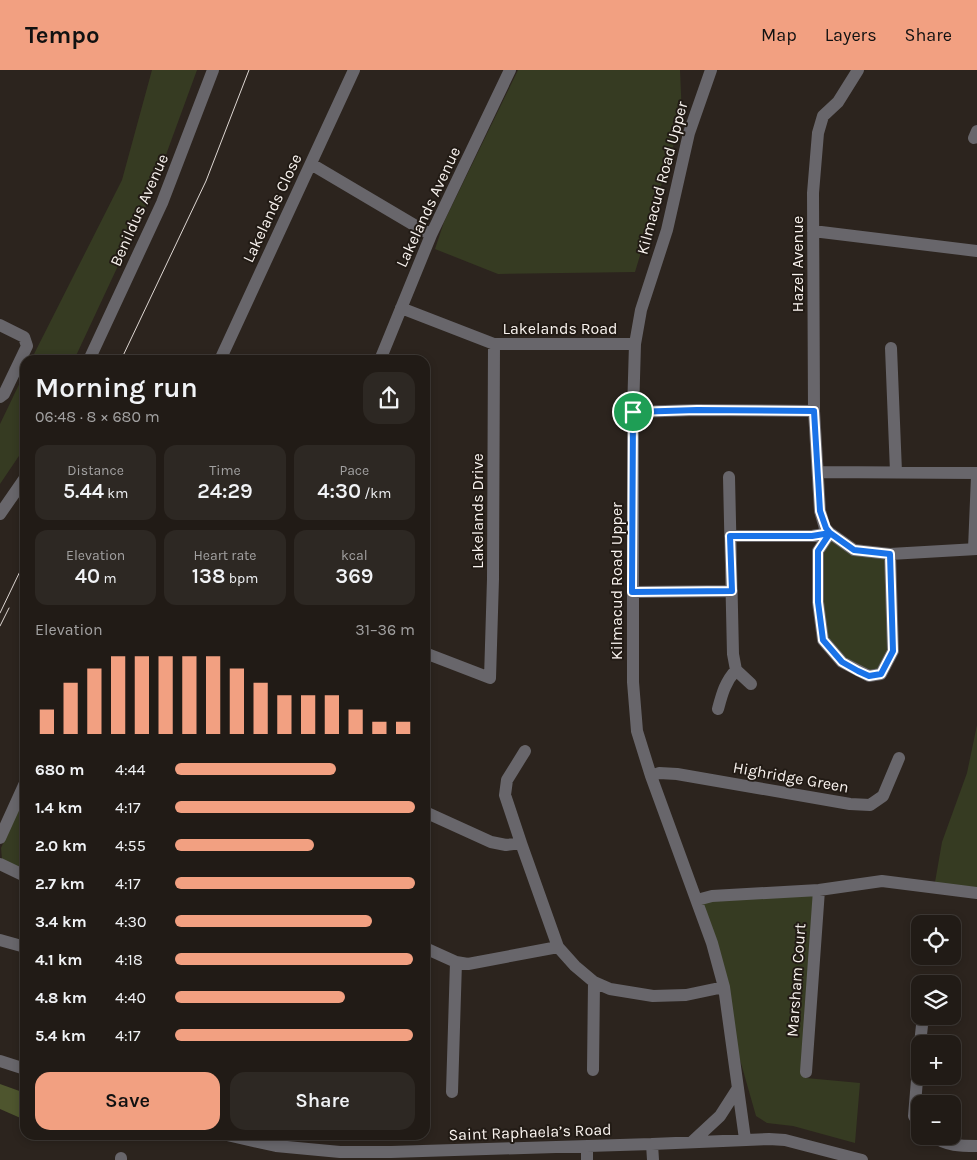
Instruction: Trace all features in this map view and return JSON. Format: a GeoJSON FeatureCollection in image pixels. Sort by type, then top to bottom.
{"type":"FeatureCollection","features":[{"type":"Feature","properties":{"kind":"street","name":"Benildus Avenue"},"geometry":{"type":"LineString","coordinates":[[91,355],[162,203],[213,70]]}},
{"type":"Feature","properties":{"kind":"street","name":"Lakelands Close"},"geometry":{"type":"LineString","coordinates":[[222,355],[354,70]]}},
{"type":"Feature","properties":{"kind":"street","name":"Lakelands Avenue"},"geometry":{"type":"LineString","coordinates":[[382,355],[431,236],[510,70]]}},
{"type":"Feature","properties":{"kind":"street","name":"Kilmacud Road Upper"},"geometry":{"type":"LineString","coordinates":[[711,70],[689,133],[667,230],[641,310],[635,344],[632,592],[634,707],[637,731],[650,776],[697,900],[712,943],[724,987],[745,1139]]}},
{"type":"Feature","properties":{"kind":"street","name":"Hazel Avenue"},"geometry":{"type":"LineString","coordinates":[[830,533],[826,528],[820,511],[814,411],[813,185],[818,133],[823,116],[838,102],[858,70]]}},
{"type":"Feature","properties":{"kind":"street"},"geometry":{"type":"LineString","coordinates":[[311,164],[431,236]]}},
{"type":"Feature","properties":{"kind":"street"},"geometry":{"type":"LineString","coordinates":[[813,231],[977,251]]}},
{"type":"Feature","properties":{"kind":"street","name":"Lakelands Road"},"geometry":{"type":"LineString","coordinates":[[401,308],[494,344],[635,344]]}},
{"type":"Feature","properties":{"kind":"street"},"geometry":{"type":"LineString","coordinates":[[0,325],[24,337],[27,346],[23,355]]}},
{"type":"Feature","properties":{"kind":"street","name":"Lakelands Drive"},"geometry":{"type":"LineString","coordinates":[[430,655],[490,678],[493,579],[494,344]]}},
{"type":"Feature","properties":{"kind":"street"},"geometry":{"type":"LineString","coordinates":[[891,348],[896,472]]}},
{"type":"Feature","properties":{"kind":"street"},"geometry":{"type":"LineString","coordinates":[[0,397],[4,394],[20,361]]}},
{"type":"Feature","properties":{"kind":"street"},"geometry":{"type":"LineString","coordinates":[[633,412],[697,410],[814,411]]}},
{"type":"Feature","properties":{"kind":"street"},"geometry":{"type":"LineString","coordinates":[[730,536],[812,536],[830,533],[854,550],[890,554],[975,549],[977,474],[818,472]]}},
{"type":"Feature","properties":{"kind":"street"},"geometry":{"type":"LineString","coordinates":[[729,477],[734,654],[736,670],[751,684]]}},
{"type":"Feature","properties":{"kind":"street"},"geometry":{"type":"LineString","coordinates":[[0,514],[20,485]]}},
{"type":"Feature","properties":{"kind":"street"},"geometry":{"type":"LineString","coordinates":[[830,533],[818,551],[818,602],[823,640],[842,662],[869,676],[881,674],[893,651],[890,554]]}},
{"type":"Feature","properties":{"kind":"street"},"geometry":{"type":"LineString","coordinates":[[632,592],[732,591]]}},
{"type":"Feature","properties":{"kind":"street"},"geometry":{"type":"LineString","coordinates":[[718,709],[722,691],[728,679],[736,670]]}},
{"type":"Feature","properties":{"kind":"street"},"geometry":{"type":"LineString","coordinates":[[525,751],[507,780],[505,795],[558,947],[575,966],[594,982],[610,989],[653,996],[686,995],[724,987]]}},
{"type":"Feature","properties":{"kind":"street","name":"Highridge Green"},"geometry":{"type":"LineString","coordinates":[[650,776],[659,773],[677,774],[850,804],[870,805],[883,796],[899,758]]}},
{"type":"Feature","properties":{"kind":"street"},"geometry":{"type":"LineString","coordinates":[[0,838],[20,794]]}},
{"type":"Feature","properties":{"kind":"street"},"geometry":{"type":"LineString","coordinates":[[430,814],[490,842],[506,845],[521,843]]}},
{"type":"Feature","properties":{"kind":"street"},"geometry":{"type":"LineString","coordinates":[[0,864],[20,874]]}},
{"type":"Feature","properties":{"kind":"street"},"geometry":{"type":"LineString","coordinates":[[697,900],[712,896],[819,890],[882,881],[977,893]]}},
{"type":"Feature","properties":{"kind":"street","name":"Marsham Court"},"geometry":{"type":"LineString","coordinates":[[806,1072],[819,890]]}},
{"type":"Feature","properties":{"kind":"street"},"geometry":{"type":"LineString","coordinates":[[0,940],[20,946]]}},
{"type":"Feature","properties":{"kind":"street"},"geometry":{"type":"LineString","coordinates":[[430,950],[456,962],[468,964],[558,947]]}},
{"type":"Feature","properties":{"kind":"street"},"geometry":{"type":"LineString","coordinates":[[452,1092],[456,962]]}},
{"type":"Feature","properties":{"kind":"street"},"geometry":{"type":"LineString","coordinates":[[593,1070],[594,982]]}},
{"type":"Feature","properties":{"kind":"street"},"geometry":{"type":"LineString","coordinates":[[0,1061],[20,1067]]}},
{"type":"Feature","properties":{"kind":"street"},"geometry":{"type":"LineString","coordinates":[[692,1142],[720,1116],[738,1088]]}},
{"type":"Feature","properties":{"kind":"street"},"geometry":{"type":"LineString","coordinates":[[745,1139],[785,1140],[862,1160]]}},
{"type":"Feature","properties":{"kind":"street","name":"Saint Raphaela’s Road"},"geometry":{"type":"LineString","coordinates":[[249,1140],[340,1156],[745,1139]]}},
{"type":"Feature","properties":{"kind":"street"},"geometry":{"type":"LineString","coordinates":[[652,1144],[653,1160]]}},
{"type":"Feature","properties":{"kind":"street"},"geometry":{"type":"LineString","coordinates":[[952,1145],[977,1146]]}},
{"type":"Feature","properties":{"kind":"street"},"geometry":{"type":"LineString","coordinates":[[587,1146],[587,1160]]}},
{"type":"Feature","properties":{"kind":"green space"},"geometry":{"type":"Polygon","coordinates":[[[152,70],[197,70],[152,193],[76,355],[34,355],[122,180],[152,70]]]}},
{"type":"Feature","properties":{"kind":"green space"},"geometry":{"type":"Polygon","coordinates":[[[518,70],[680,70],[682,117],[635,272],[498,274],[435,249],[444,222],[518,70]]]}},
{"type":"Feature","properties":{"kind":"green space"},"geometry":{"type":"Polygon","coordinates":[[[20,382],[20,454],[0,484],[0,424],[20,382]]]}},
{"type":"Feature","properties":{"kind":"green space"},"geometry":{"type":"Polygon","coordinates":[[[830,533],[854,550],[890,554],[893,651],[881,673],[869,676],[823,640],[818,551],[830,533]]]}},
{"type":"Feature","properties":{"kind":"green space"},"geometry":{"type":"Polygon","coordinates":[[[977,725],[977,893],[934,888],[942,842],[967,773],[977,725]]]}},
{"type":"Feature","properties":{"kind":"green space"},"geometry":{"type":"Polygon","coordinates":[[[20,806],[20,871],[2,859],[1,848],[20,806]]]}},
{"type":"Feature","properties":{"kind":"green space"},"geometry":{"type":"Polygon","coordinates":[[[819,890],[806,1078],[860,1083],[855,1143],[793,1126],[767,1123],[756,1116],[697,900],[819,890]]]}},
{"type":"Feature","properties":{"kind":"green space"},"geometry":{"type":"Polygon","coordinates":[[[0,1084],[20,1091],[20,1118],[0,1109],[0,1084]]]}},
{"type":"Feature","properties":{"kind":"tram line"},"geometry":{"type":"LineString","coordinates":[[123,355],[206,181],[249,70]]}},
{"type":"Feature","properties":{"kind":"tram line"},"geometry":{"type":"LineString","coordinates":[[0,613],[20,571]]}},
{"type":"Feature","properties":{"kind":"tram line"},"geometry":{"type":"LineString","coordinates":[[0,626],[9,608]]}},
{"type":"Feature","properties":{"kind":"route"},"geometry":{"type":"LineString","coordinates":[[697,410],[814,411],[820,511],[826,528],[854,550],[890,554],[893,651],[881,674],[869,676],[842,662],[823,640],[818,602],[818,551],[830,533],[812,536],[730,536],[732,591],[632,592],[633,412],[697,410]]}}]}
